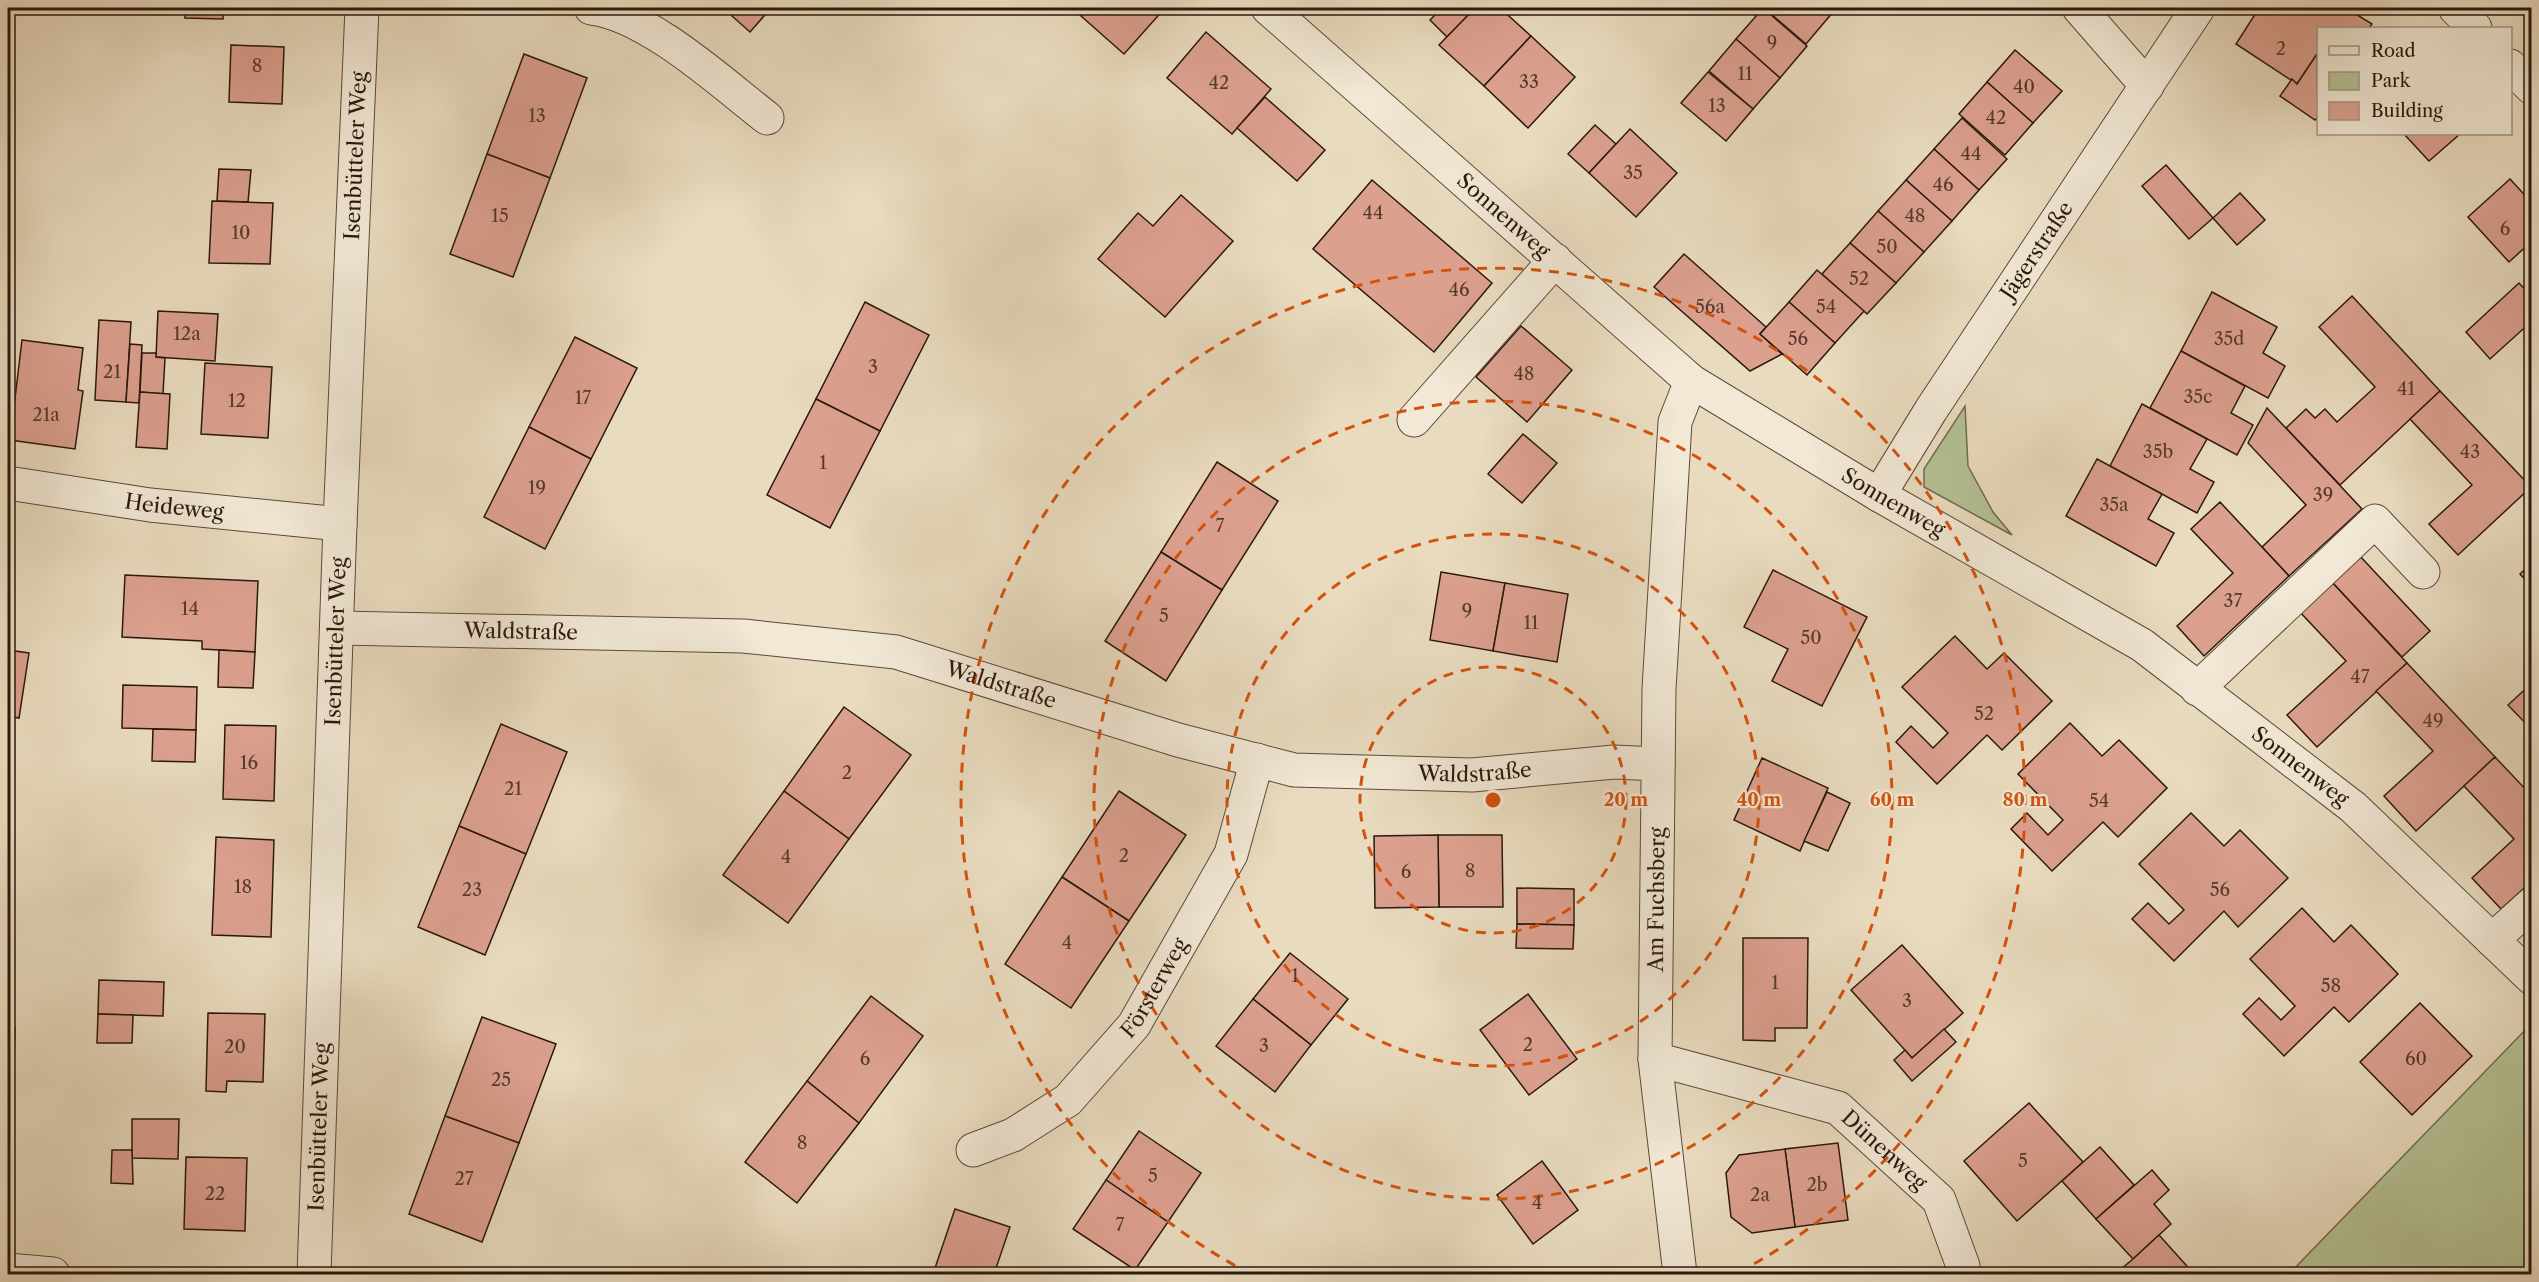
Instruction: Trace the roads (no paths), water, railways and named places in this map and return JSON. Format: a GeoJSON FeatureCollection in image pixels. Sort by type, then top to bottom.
{"type":"FeatureCollection","features":[{"type":"Feature","properties":{"kind":"street","name":"Isenbütteler Weg"},"geometry":{"type":"LineString","coordinates":[[314,1275],[340,524],[362,8]]}},
{"type":"Feature","properties":{"kind":"street"},"geometry":{"type":"LineString","coordinates":[[591,8],[608,9],[669,41],[766,118]]}},
{"type":"Feature","properties":{"kind":"street","name":"Sonnenweg"},"geometry":{"type":"LineString","coordinates":[[1268,8],[1691,381],[1879,495],[2142,645],[2353,807],[2532,978]]}},
{"type":"Feature","properties":{"kind":"street"},"geometry":{"type":"LineString","coordinates":[[2079,8],[2146,86]]}},
{"type":"Feature","properties":{"kind":"street","name":"Jägerstraße"},"geometry":{"type":"LineString","coordinates":[[1879,495],[1931,410],[2198,8]]}},
{"type":"Feature","properties":{"kind":"street"},"geometry":{"type":"LineString","coordinates":[[2455,8],[2474,27]]}},
{"type":"Feature","properties":{"kind":"street"},"geometry":{"type":"LineString","coordinates":[[2512,67],[2532,88]]}},
{"type":"Feature","properties":{"kind":"street"},"geometry":{"type":"LineString","coordinates":[[1414,420],[1555,260]]}},
{"type":"Feature","properties":{"kind":"street","name":"Am Fuchsberg"},"geometry":{"type":"LineString","coordinates":[[1680,1275],[1655,1059],[1658,764],[1659,689],[1675,422],[1691,381]]}},
{"type":"Feature","properties":{"kind":"street","name":"Heideweg"},"geometry":{"type":"LineString","coordinates":[[8,483],[150,505],[340,524]]}},
{"type":"Feature","properties":{"kind":"street"},"geometry":{"type":"LineString","coordinates":[[2197,689],[2375,521],[2423,572]]}},
{"type":"Feature","properties":{"kind":"street","name":"Waldstraße"},"geometry":{"type":"LineString","coordinates":[[338,628],[743,636],[896,652],[1178,740],[1294,770],[1472,775],[1614,762],[1658,764]]}},
{"type":"Feature","properties":{"kind":"street","name":"Försterweg"},"geometry":{"type":"LineString","coordinates":[[973,1150],[1013,1135],[1068,1100],[1134,1025],[1231,854],[1257,760]]}},
{"type":"Feature","properties":{"kind":"street"},"geometry":{"type":"LineString","coordinates":[[2492,940],[2532,904]]}},
{"type":"Feature","properties":{"kind":"street","name":"Dünenweg"},"geometry":{"type":"LineString","coordinates":[[1655,1059],[1838,1107],[1939,1200],[1963,1266]]}},
{"type":"Feature","properties":{"kind":"street"},"geometry":{"type":"LineString","coordinates":[[8,1270],[53,1275]]}}]}
